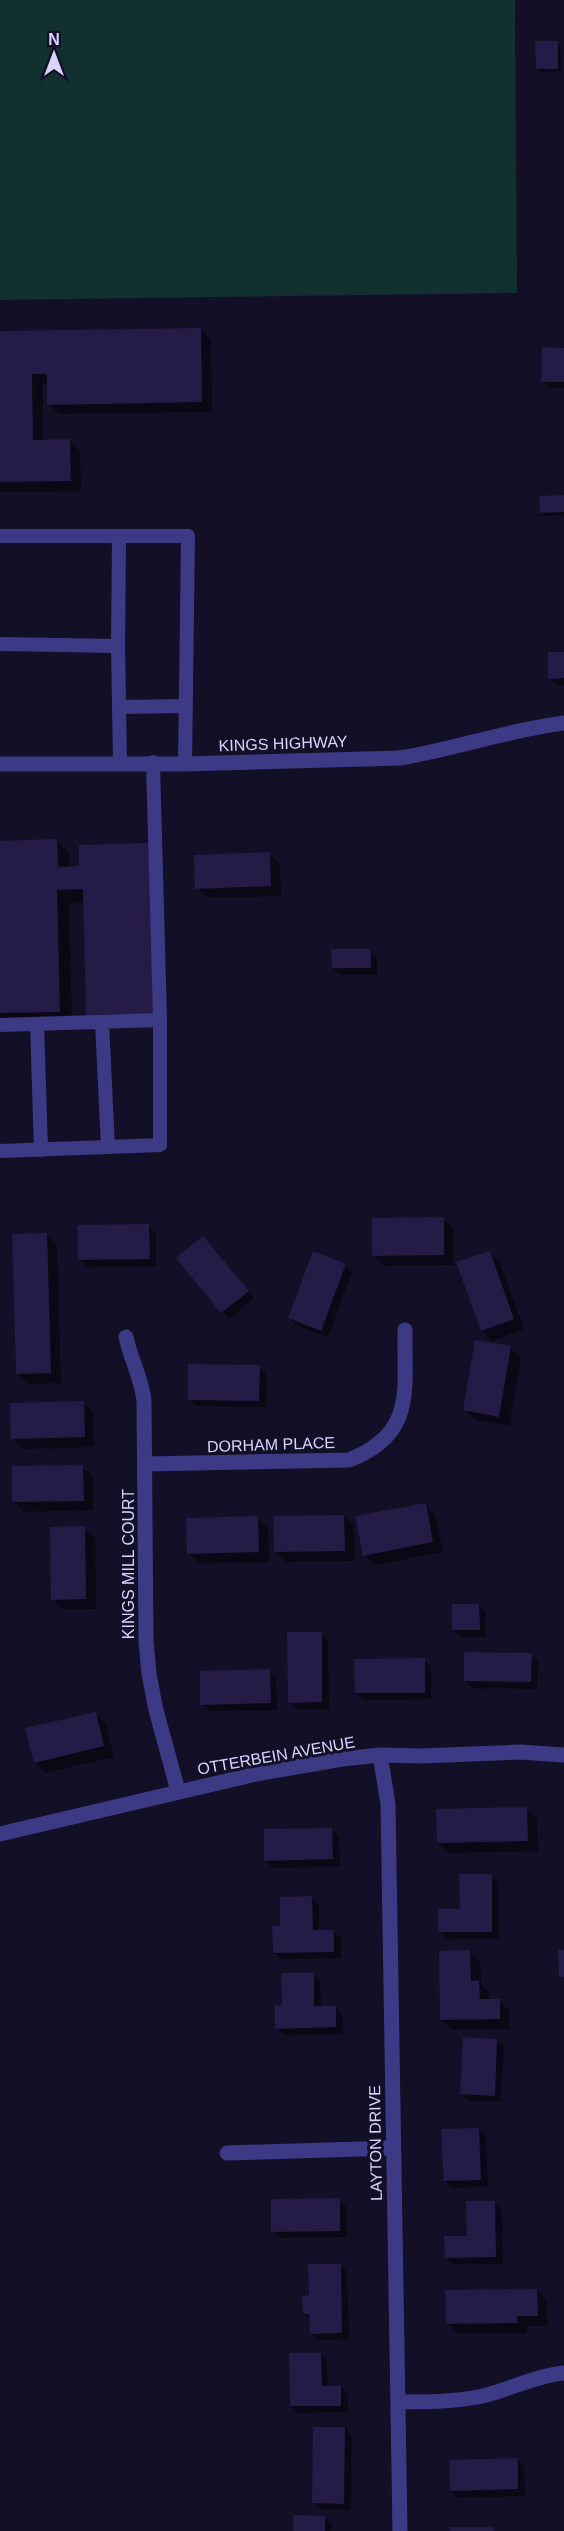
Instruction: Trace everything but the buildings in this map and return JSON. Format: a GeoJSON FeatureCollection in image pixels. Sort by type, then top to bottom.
{"type":"FeatureCollection","features":[{"type":"Feature","properties":{"kind":"street","name":"KINGS HIGHWAY"},"geometry":{"type":"LineString","coordinates":[[0,764],[153,762],[185,764],[400,758],[434,752],[514,730],[564,723]]}},
{"type":"Feature","properties":{"kind":"street","name":"DORHAM PLACE"},"geometry":{"type":"LineString","coordinates":[[146,1464],[349,1460],[362,1455],[385,1441],[402,1409],[405,1395],[405,1330]]}},
{"type":"Feature","properties":{"kind":"street","name":"KINGS MILL COURT"},"geometry":{"type":"LineString","coordinates":[[126,1337],[131,1360],[141,1380],[146,1464],[146,1640],[149,1674],[178,1791]]}},
{"type":"Feature","properties":{"kind":"street","name":"OTTERBEIN AVENUE"},"geometry":{"type":"LineString","coordinates":[[0,1834],[256,1774],[380,1755],[420,1756],[520,1752],[564,1755]]}},
{"type":"Feature","properties":{"kind":"street","name":"LAYTON DRIVE"},"geometry":{"type":"LineString","coordinates":[[380,1755],[388,1804],[400,2531]]}},
{"type":"Feature","properties":{"kind":"street"},"geometry":{"type":"LineString","coordinates":[[227,2153],[393,2148]]}},
{"type":"Feature","properties":{"kind":"street"},"geometry":{"type":"LineString","coordinates":[[398,2402],[436,2402],[477,2397],[548,2375],[564,2373]]}},
{"type":"Feature","properties":{"kind":"lane"},"geometry":{"type":"LineString","coordinates":[[0,536],[188,536],[185,764]]}},
{"type":"Feature","properties":{"kind":"lane"},"geometry":{"type":"LineString","coordinates":[[119,536],[120,763]]}},
{"type":"Feature","properties":{"kind":"lane"},"geometry":{"type":"LineString","coordinates":[[0,644],[118,646]]}},
{"type":"Feature","properties":{"kind":"lane"},"geometry":{"type":"LineString","coordinates":[[119,707],[186,706]]}},
{"type":"Feature","properties":{"kind":"lane"},"geometry":{"type":"LineString","coordinates":[[0,1151],[160,1144],[160,1020],[153,762]]}},
{"type":"Feature","properties":{"kind":"lane"},"geometry":{"type":"LineString","coordinates":[[0,1025],[160,1020]]}},
{"type":"Feature","properties":{"kind":"lane"},"geometry":{"type":"LineString","coordinates":[[102,1022],[108,1147]]}},
{"type":"Feature","properties":{"kind":"lane"},"geometry":{"type":"LineString","coordinates":[[37,1024],[41,1150]]}},
{"type":"Feature","properties":{"kind":"green space"},"geometry":{"type":"Polygon","coordinates":[[[0,0],[515,0],[517,293],[0,300],[0,0]]]}}]}
